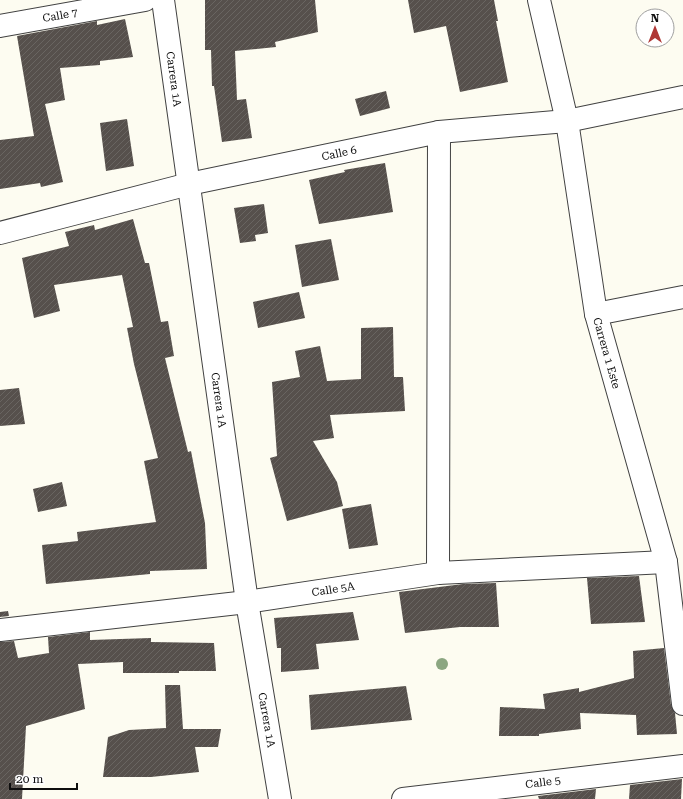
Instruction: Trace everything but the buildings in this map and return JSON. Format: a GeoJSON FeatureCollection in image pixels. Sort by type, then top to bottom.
{"type":"FeatureCollection","features":[{"type":"Feature","properties":{"kind":"street","name":"Calle 7"},"geometry":{"type":"LineString","coordinates":[[0,26],[145,0]]}},
{"type":"Feature","properties":{"kind":"street","name":"Carrera 1A"},"geometry":{"type":"LineString","coordinates":[[163,0],[247,602],[280,799]]}},
{"type":"Feature","properties":{"kind":"street","name":"Carrera 1 Este"},"geometry":{"type":"LineString","coordinates":[[539,0],[567,121],[596,314],[666,562],[683,704]]}},
{"type":"Feature","properties":{"kind":"street","name":"Calle 6"},"geometry":{"type":"LineString","coordinates":[[0,233],[189,184],[439,132],[567,121],[683,97]]}},
{"type":"Feature","properties":{"kind":"street"},"geometry":{"type":"LineString","coordinates":[[438,573],[439,132]]}},
{"type":"Feature","properties":{"kind":"street"},"geometry":{"type":"LineString","coordinates":[[596,314],[683,297]]}},
{"type":"Feature","properties":{"kind":"street","name":"Calle 5A"},"geometry":{"type":"LineString","coordinates":[[0,630],[247,602],[438,573],[666,562]]}},
{"type":"Feature","properties":{"kind":"street","name":"Calle 5"},"geometry":{"type":"LineString","coordinates":[[403,799],[683,766]]}}]}
